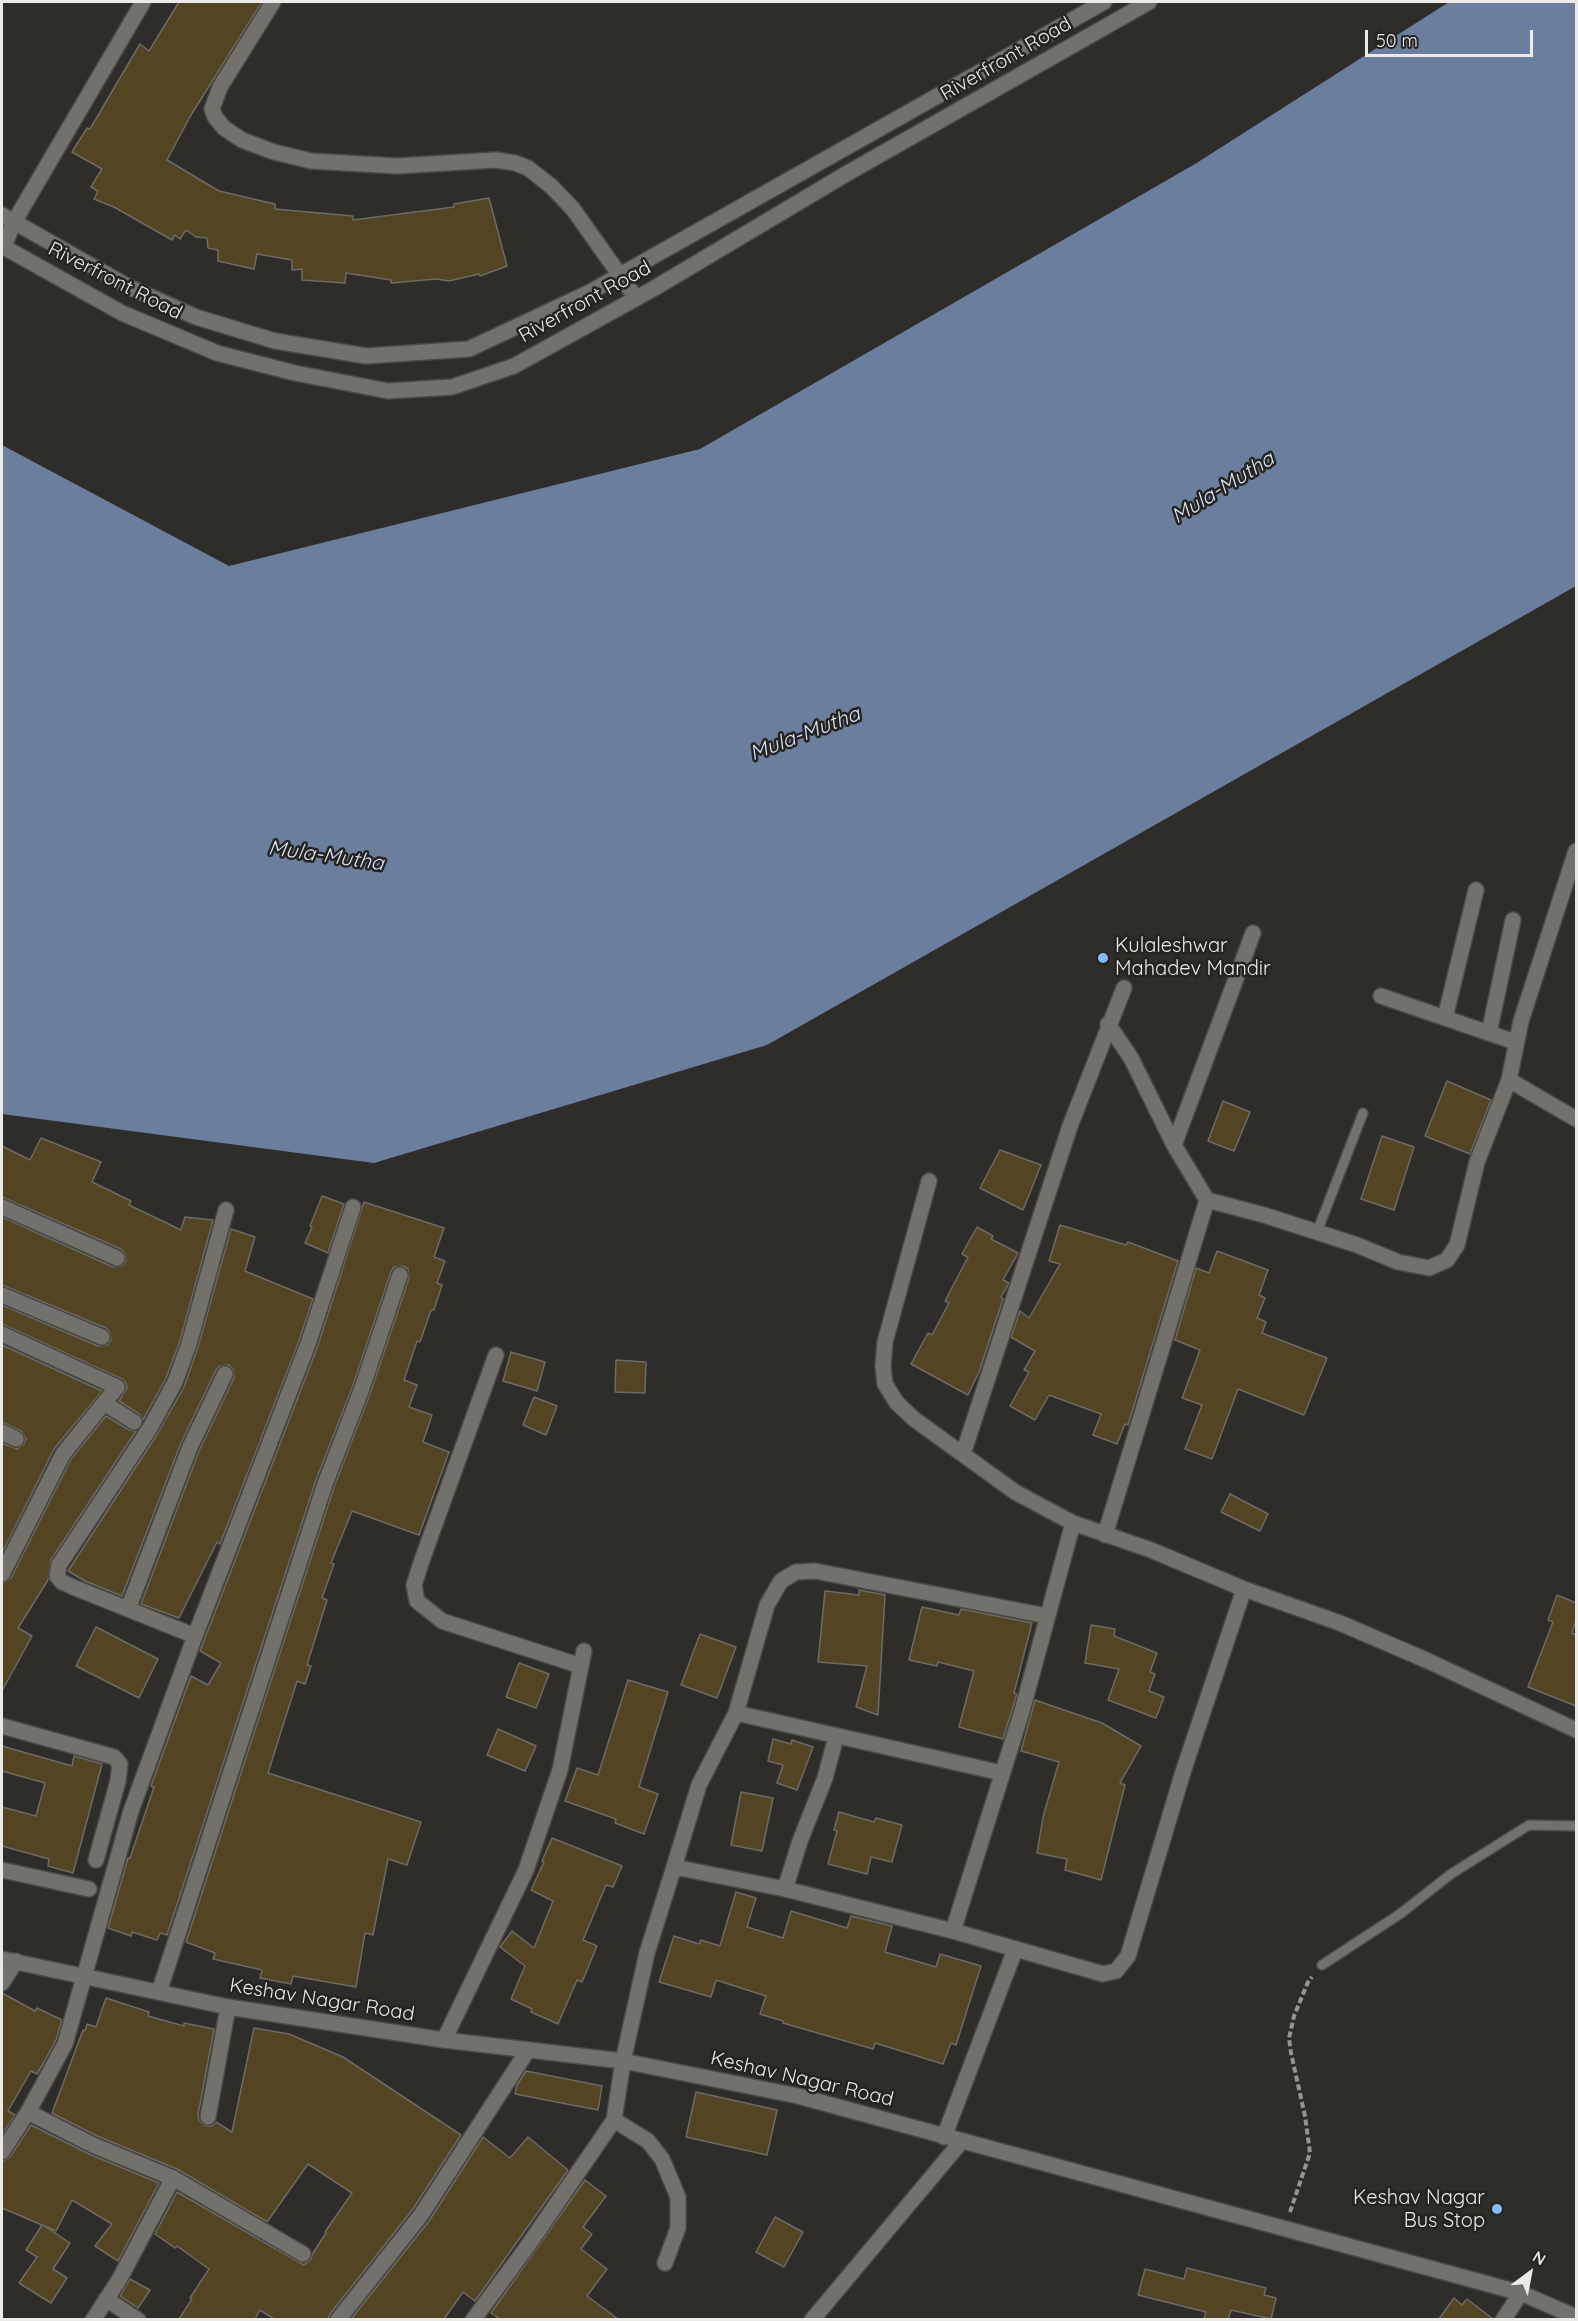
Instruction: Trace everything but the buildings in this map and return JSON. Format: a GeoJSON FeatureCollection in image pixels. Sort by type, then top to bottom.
{"type":"FeatureCollection","features":[{"type":"Feature","properties":{"kind":"street"},"geometry":{"type":"LineString","coordinates":[[2,247],[8,218],[143,2]]}},
{"type":"Feature","properties":{"kind":"street"},"geometry":{"type":"LineString","coordinates":[[273,2],[217,94],[213,109],[215,117],[224,128],[242,140],[311,162],[388,166],[496,160],[528,168],[551,186],[578,216],[636,298]]}},
{"type":"Feature","properties":{"kind":"street","name":"Riverfront Road"},"geometry":{"type":"LineString","coordinates":[[8,218],[129,287],[196,317],[275,340],[366,356],[469,349],[590,292],[1104,2]]}},
{"type":"Feature","properties":{"kind":"street","name":"Riverfront Road"},"geometry":{"type":"LineString","coordinates":[[2,247],[122,313],[217,353],[295,373],[388,391],[452,387],[514,366],[1149,2]]}},
{"type":"Feature","properties":{"kind":"street"},"geometry":{"type":"LineString","coordinates":[[885,125],[897,146]]}},
{"type":"Feature","properties":{"kind":"street"},"geometry":{"type":"LineString","coordinates":[[836,153],[846,174]]}},
{"type":"Feature","properties":{"kind":"street"},"geometry":{"type":"LineString","coordinates":[[1108,1024],[1131,1058],[1174,1144],[1207,1200],[1317,1232],[1398,1262],[1429,1268],[1447,1260],[1456,1245],[1477,1162],[1509,1080],[1515,1042],[1576,851]]}},
{"type":"Feature","properties":{"kind":"street"},"geometry":{"type":"LineString","coordinates":[[1445,1018],[1476,890]]}},
{"type":"Feature","properties":{"kind":"street"},"geometry":{"type":"LineString","coordinates":[[1489,1033],[1513,920]]}},
{"type":"Feature","properties":{"kind":"street"},"geometry":{"type":"LineString","coordinates":[[1174,1144],[1253,933]]}},
{"type":"Feature","properties":{"kind":"street"},"geometry":{"type":"LineString","coordinates":[[963,1454],[1070,1126],[1124,988]]}},
{"type":"Feature","properties":{"kind":"street"},"geometry":{"type":"LineString","coordinates":[[1381,996],[1515,1042]]}},
{"type":"Feature","properties":{"kind":"street"},"geometry":{"type":"LineString","coordinates":[[1509,1080],[1576,1119]]}},
{"type":"Feature","properties":{"kind":"street"},"geometry":{"type":"LineString","coordinates":[[929,1181],[885,1342],[883,1366],[885,1384],[897,1403],[914,1419],[1015,1492],[1072,1523],[1151,1550],[1244,1589],[1340,1623],[1426,1659],[1576,1730]]}},
{"type":"Feature","properties":{"kind":"street"},"geometry":{"type":"LineString","coordinates":[[1105,1535],[1207,1200]]}},
{"type":"Feature","properties":{"kind":"street"},"geometry":{"type":"LineString","coordinates":[[2,1207],[117,1258]]}},
{"type":"Feature","properties":{"kind":"street"},"geometry":{"type":"LineString","coordinates":[[2,2152],[28,2112],[65,2044],[131,1811],[195,1636],[308,1344],[353,1207]]}},
{"type":"Feature","properties":{"kind":"street"},"geometry":{"type":"LineString","coordinates":[[195,1636],[62,1582],[57,1576],[59,1565],[150,1428],[175,1382],[193,1333],[226,1210]]}},
{"type":"Feature","properties":{"kind":"street"},"geometry":{"type":"LineString","coordinates":[[159,1992],[325,1484],[361,1391],[400,1275]]}},
{"type":"Feature","properties":{"kind":"street"},"geometry":{"type":"LineString","coordinates":[[2,1295],[102,1337]]}},
{"type":"Feature","properties":{"kind":"street"},"geometry":{"type":"LineString","coordinates":[[2,1334],[117,1388],[63,1454],[2,1572]]}},
{"type":"Feature","properties":{"kind":"street"},"geometry":{"type":"LineString","coordinates":[[444,2040],[526,1870],[560,1770],[583,1658],[442,1621],[417,1601],[414,1585],[422,1560],[496,1355]]}},
{"type":"Feature","properties":{"kind":"street"},"geometry":{"type":"LineString","coordinates":[[128,1609],[190,1447],[225,1374]]}},
{"type":"Feature","properties":{"kind":"street"},"geometry":{"type":"LineString","coordinates":[[104,1403],[134,1422]]}},
{"type":"Feature","properties":{"kind":"street"},"geometry":{"type":"LineString","coordinates":[[953,1931],[1022,1711],[1072,1523]]}},
{"type":"Feature","properties":{"kind":"street"},"geometry":{"type":"LineString","coordinates":[[473,2319],[527,2247],[614,2120],[623,2061],[647,1953],[699,1785],[736,1713],[767,1605],[781,1581],[796,1572],[815,1571],[1047,1616]]}},
{"type":"Feature","properties":{"kind":"street"},"geometry":{"type":"LineString","coordinates":[[674,1867],[785,1889],[953,1931],[1103,1974],[1116,1971],[1128,1956],[1183,1772],[1244,1589]]}},
{"type":"Feature","properties":{"kind":"street"},"geometry":{"type":"LineString","coordinates":[[736,1713],[1002,1773]]}},
{"type":"Feature","properties":{"kind":"street"},"geometry":{"type":"LineString","coordinates":[[2,1726],[114,1757],[120,1764],[118,1781],[96,1860]]}},
{"type":"Feature","properties":{"kind":"street"},"geometry":{"type":"LineString","coordinates":[[785,1889],[800,1841],[825,1778],[836,1737]]}},
{"type":"Feature","properties":{"kind":"street"},"geometry":{"type":"LineString","coordinates":[[2,1870],[89,1889]]}},
{"type":"Feature","properties":{"kind":"street"},"geometry":{"type":"LineString","coordinates":[[944,2137],[1015,1950]]}},
{"type":"Feature","properties":{"kind":"street"},"geometry":{"type":"LineString","coordinates":[[2,1983],[9,1960]]}},
{"type":"Feature","properties":{"kind":"street","name":"Keshav Nagar Road"},"geometry":{"type":"LineString","coordinates":[[9,1960],[228,2007],[444,2040],[623,2061],[798,2096],[1521,2293],[1576,2317]]}},
{"type":"Feature","properties":{"kind":"street"},"geometry":{"type":"LineString","coordinates":[[208,2117],[228,2007]]}},
{"type":"Feature","properties":{"kind":"street"},"geometry":{"type":"LineString","coordinates":[[338,2319],[421,2215],[528,2050]]}},
{"type":"Feature","properties":{"kind":"street"},"geometry":{"type":"LineString","coordinates":[[28,2112],[93,2145],[173,2178],[303,2254]]}},
{"type":"Feature","properties":{"kind":"street"},"geometry":{"type":"LineString","coordinates":[[614,2120],[648,2141],[662,2159],[678,2197],[678,2228],[665,2263]]}},
{"type":"Feature","properties":{"kind":"street"},"geometry":{"type":"LineString","coordinates":[[812,2319],[961,2142]]}},
{"type":"Feature","properties":{"kind":"street"},"geometry":{"type":"LineString","coordinates":[[93,2319],[119,2280],[173,2178]]}},
{"type":"Feature","properties":{"kind":"street"},"geometry":{"type":"LineString","coordinates":[[1503,2319],[1521,2293]]}},
{"type":"Feature","properties":{"kind":"street"},"geometry":{"type":"LineString","coordinates":[[106,2299],[138,2319]]}},
{"type":"Feature","properties":{"kind":"lane"},"geometry":{"type":"LineString","coordinates":[[1317,1232],[1363,1113]]}},
{"type":"Feature","properties":{"kind":"lane"},"geometry":{"type":"LineString","coordinates":[[1322,1965],[1400,1914],[1451,1874],[1529,1825],[1576,1826]]}},
{"type":"Feature","properties":{"kind":"path"},"geometry":{"type":"LineString","coordinates":[[1285,2229],[1310,2153],[1289,2038],[1294,2016],[1308,1982],[1322,1965]]}},
{"type":"Feature","properties":{"kind":"water","name":"Mula-Mutha"},"geometry":{"type":"Polygon","coordinates":[[[1449,2],[1576,2],[1576,586],[767,1045],[374,1163],[2,1114],[2,445],[229,566],[700,449],[1195,164],[1449,2]]]}},
{"type":"Feature","properties":{"kind":"place","name":"Kulaleshwar Mahadev Mandir"},"geometry":{"type":"Point","coordinates":[1103,958]}},
{"type":"Feature","properties":{"kind":"place","name":"Keshav Nagar Bus Stop"},"geometry":{"type":"Point","coordinates":[1497,2209]}}]}
